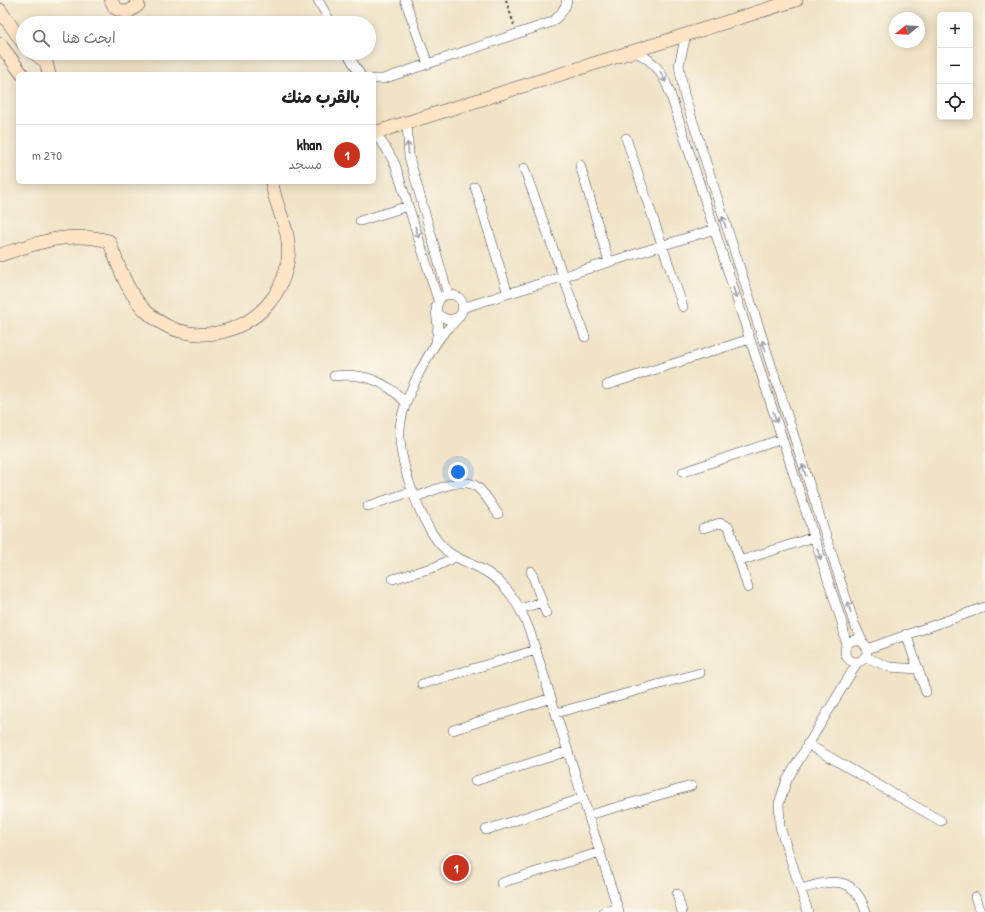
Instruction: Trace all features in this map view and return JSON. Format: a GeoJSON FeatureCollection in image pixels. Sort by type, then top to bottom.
{"type":"FeatureCollection","features":[{"type":"Feature","properties":{"kind":"street"},"geometry":{"type":"LineString","coordinates":[[111,0],[115,8],[127,13],[138,5],[136,0]]}},
{"type":"Feature","properties":{"kind":"street"},"geometry":{"type":"LineString","coordinates":[[318,0],[327,16]]}},
{"type":"Feature","properties":{"kind":"street"},"geometry":{"type":"LineString","coordinates":[[405,0],[428,64]]}},
{"type":"Feature","properties":{"kind":"street"},"geometry":{"type":"LineString","coordinates":[[376,79],[383,79],[552,22],[560,15],[566,6],[567,0]]}},
{"type":"Feature","properties":{"kind":"street"},"geometry":{"type":"LineString","coordinates":[[376,132],[796,0]]}},
{"type":"Feature","properties":{"kind":"street"},"geometry":{"type":"LineString","coordinates":[[0,10],[16,33]]}},
{"type":"Feature","properties":{"kind":"street"},"geometry":{"type":"LineString","coordinates":[[686,35],[680,55],[681,85],[808,485],[854,624],[866,650]]}},
{"type":"Feature","properties":{"kind":"street"},"geometry":{"type":"LineString","coordinates":[[0,44],[21,72]]}},
{"type":"Feature","properties":{"kind":"street"},"geometry":{"type":"LineString","coordinates":[[635,52],[654,64],[666,82],[843,626],[846,646],[845,653],[847,659],[856,663]]}},
{"type":"Feature","properties":{"kind":"street"},"geometry":{"type":"LineString","coordinates":[[43,60],[46,62],[49,72]]}},
{"type":"Feature","properties":{"kind":"street"},"geometry":{"type":"LineString","coordinates":[[351,60],[359,72]]}},
{"type":"Feature","properties":{"kind":"street"},"geometry":{"type":"LineString","coordinates":[[407,123],[407,146],[411,168],[448,294]]}},
{"type":"Feature","properties":{"kind":"street"},"geometry":{"type":"LineString","coordinates":[[376,136],[391,156],[438,300],[436,311],[438,327],[436,343]]}},
{"type":"Feature","properties":{"kind":"street"},"geometry":{"type":"LineString","coordinates":[[626,138],[683,307]]}},
{"type":"Feature","properties":{"kind":"street"},"geometry":{"type":"LineString","coordinates":[[580,165],[610,262]]}},
{"type":"Feature","properties":{"kind":"street"},"geometry":{"type":"LineString","coordinates":[[397,172],[411,168]]}},
{"type":"Feature","properties":{"kind":"street"},"geometry":{"type":"LineString","coordinates":[[524,168],[585,337]]}},
{"type":"Feature","properties":{"kind":"street"},"geometry":{"type":"LineString","coordinates":[[0,255],[61,237],[90,236],[109,241],[134,296],[140,305],[157,320],[176,330],[192,334],[209,334],[231,330],[251,320],[268,305],[275,296],[285,275],[288,264],[288,241],[273,184]]}},
{"type":"Feature","properties":{"kind":"street"},"geometry":{"type":"LineString","coordinates":[[475,187],[508,294]]}},
{"type":"Feature","properties":{"kind":"street"},"geometry":{"type":"LineString","coordinates":[[360,221],[408,206]]}},
{"type":"Feature","properties":{"kind":"street"},"geometry":{"type":"LineString","coordinates":[[604,912],[619,910],[536,650],[520,609],[507,589],[492,575],[455,557],[434,538],[414,494],[403,457],[400,440],[401,420],[406,402],[436,343],[462,308],[714,229]]}},
{"type":"Feature","properties":{"kind":"street"},"geometry":{"type":"LineString","coordinates":[[729,274],[740,271]]}},
{"type":"Feature","properties":{"kind":"street"},"geometry":{"type":"LineString","coordinates":[[438,300],[448,294]]}},
{"type":"Feature","properties":{"kind":"street"},"geometry":{"type":"LineString","coordinates":[[448,294],[459,298],[462,308]]}},
{"type":"Feature","properties":{"kind":"street"},"geometry":{"type":"LineString","coordinates":[[436,311],[445,320],[456,318]]}},
{"type":"Feature","properties":{"kind":"street"},"geometry":{"type":"LineString","coordinates":[[607,385],[750,339]]}},
{"type":"Feature","properties":{"kind":"street"},"geometry":{"type":"LineString","coordinates":[[334,376],[354,375],[374,379],[391,388],[406,402]]}},
{"type":"Feature","properties":{"kind":"street"},"geometry":{"type":"LineString","coordinates":[[682,472],[782,440]]}},
{"type":"Feature","properties":{"kind":"street"},"geometry":{"type":"LineString","coordinates":[[368,506],[457,482],[467,482],[480,489],[498,514]]}},
{"type":"Feature","properties":{"kind":"street"},"geometry":{"type":"LineString","coordinates":[[798,488],[808,485]]}},
{"type":"Feature","properties":{"kind":"street"},"geometry":{"type":"LineString","coordinates":[[703,528],[720,523],[727,525],[748,588]]}},
{"type":"Feature","properties":{"kind":"street"},"geometry":{"type":"LineString","coordinates":[[740,561],[814,537]]}},
{"type":"Feature","properties":{"kind":"street"},"geometry":{"type":"LineString","coordinates":[[393,579],[435,568],[455,557]]}},
{"type":"Feature","properties":{"kind":"street"},"geometry":{"type":"LineString","coordinates":[[531,571],[546,613]]}},
{"type":"Feature","properties":{"kind":"street"},"geometry":{"type":"LineString","coordinates":[[520,609],[542,602]]}},
{"type":"Feature","properties":{"kind":"street"},"geometry":{"type":"LineString","coordinates":[[808,912],[780,827],[778,811],[783,788],[807,744],[856,663],[860,662],[866,650],[906,634],[985,607]]}},
{"type":"Feature","properties":{"kind":"street"},"geometry":{"type":"LineString","coordinates":[[906,634],[926,692]]}},
{"type":"Feature","properties":{"kind":"street"},"geometry":{"type":"LineString","coordinates":[[846,646],[848,643],[856,640],[866,650],[889,667],[918,669]]}},
{"type":"Feature","properties":{"kind":"street"},"geometry":{"type":"LineString","coordinates":[[422,684],[536,650]]}},
{"type":"Feature","properties":{"kind":"street"},"geometry":{"type":"LineString","coordinates":[[556,713],[700,672]]}},
{"type":"Feature","properties":{"kind":"street"},"geometry":{"type":"LineString","coordinates":[[453,730],[551,698]]}},
{"type":"Feature","properties":{"kind":"street"},"geometry":{"type":"LineString","coordinates":[[807,744],[941,821]]}},
{"type":"Feature","properties":{"kind":"street"},"geometry":{"type":"LineString","coordinates":[[475,781],[568,751]]}},
{"type":"Feature","properties":{"kind":"street"},"geometry":{"type":"LineString","coordinates":[[589,815],[691,786]]}},
{"type":"Feature","properties":{"kind":"street"},"geometry":{"type":"LineString","coordinates":[[486,830],[583,798]]}},
{"type":"Feature","properties":{"kind":"street"},"geometry":{"type":"LineString","coordinates":[[501,883],[600,852]]}},
{"type":"Feature","properties":{"kind":"street"},"geometry":{"type":"LineString","coordinates":[[801,889],[824,882],[842,883],[857,892],[866,912]]}},
{"type":"Feature","properties":{"kind":"street"},"geometry":{"type":"LineString","coordinates":[[677,894],[682,912]]}},
{"type":"Feature","properties":{"kind":"street"},"geometry":{"type":"LineString","coordinates":[[975,897],[980,912]]}},
{"type":"Feature","properties":{"kind":"path"},"geometry":{"type":"LineString","coordinates":[[506,0],[517,34]]}},
{"type":"Feature","properties":{"kind":"place","name":"khan"},"geometry":{"type":"Point","coordinates":[456,868]}}]}
